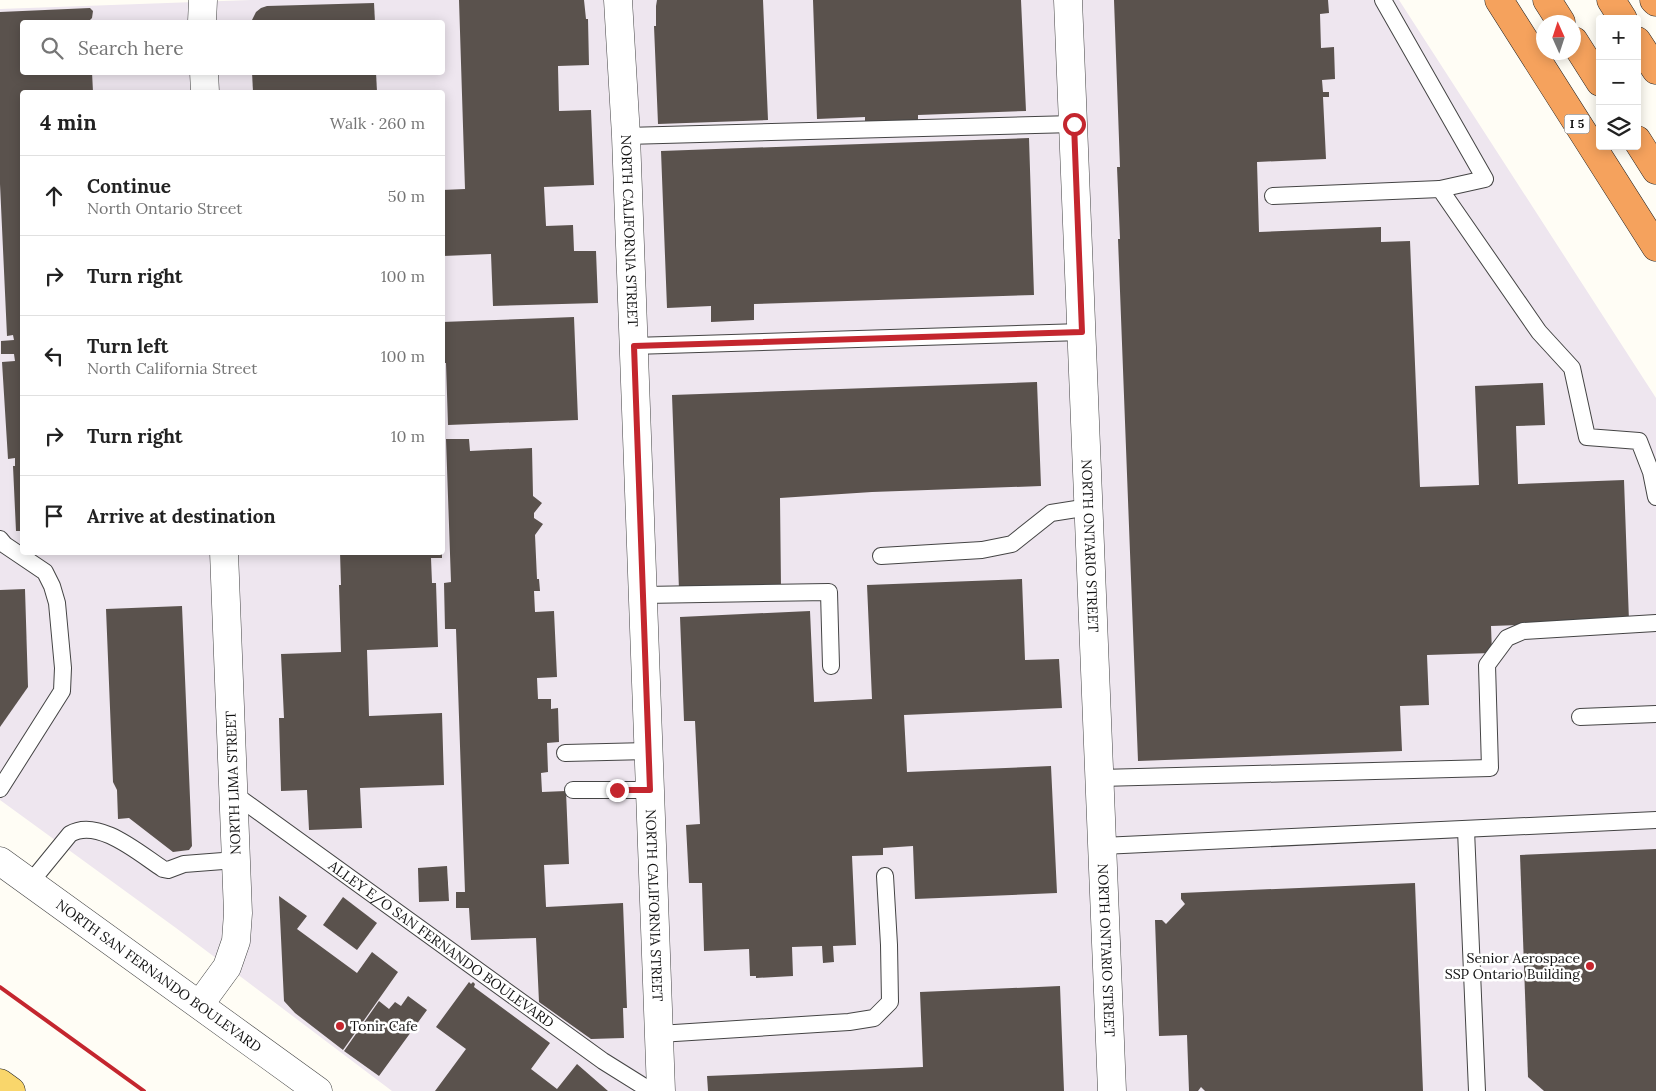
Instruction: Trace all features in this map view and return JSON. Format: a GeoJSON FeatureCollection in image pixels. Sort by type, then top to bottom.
{"type":"FeatureCollection","features":[{"type":"Feature","properties":{"kind":"highway","name":"I 5"},"geometry":{"type":"LineString","coordinates":[[1498,0],[1656,247]]}},
{"type":"Feature","properties":{"kind":"highway"},"geometry":{"type":"LineString","coordinates":[[1547,0],[1557,15]]}},
{"type":"Feature","properties":{"kind":"highway"},"geometry":{"type":"LineString","coordinates":[[1611,0],[1620,15]]}},
{"type":"Feature","properties":{"kind":"highway"},"geometry":{"type":"LineString","coordinates":[[1641,47],[1656,70]]}},
{"type":"Feature","properties":{"kind":"highway"},"geometry":{"type":"LineString","coordinates":[[1581,52],[1596,76]]}},
{"type":"Feature","properties":{"kind":"highway"},"geometry":{"type":"LineString","coordinates":[[1641,146],[1656,170]]}},
{"type":"Feature","properties":{"kind":"main road"},"geometry":{"type":"LineString","coordinates":[[0,1083],[11,1091]]}},
{"type":"Feature","properties":{"kind":"street"},"geometry":{"type":"LineString","coordinates":[[202,0],[202,20]]}},
{"type":"Feature","properties":{"kind":"street","name":"NORTH CALIFORNIA STREET"},"geometry":{"type":"LineString","coordinates":[[618,0],[626,136],[661,1091]]}},
{"type":"Feature","properties":{"kind":"street","name":"NORTH ONTARIO STREET"},"geometry":{"type":"LineString","coordinates":[[1068,0],[1112,1091]]}},
{"type":"Feature","properties":{"kind":"street"},"geometry":{"type":"LineString","coordinates":[[204,75],[205,90]]}},
{"type":"Feature","properties":{"kind":"street","name":"NORTH LIMA STREET"},"geometry":{"type":"LineString","coordinates":[[200,1004],[227,967],[236,941],[238,913],[224,555]]}},
{"type":"Feature","properties":{"kind":"street","name":"NORTH SAN FERNANDO BOULEVARD"},"geometry":{"type":"LineString","coordinates":[[0,861],[318,1091]]}},
{"type":"Feature","properties":{"kind":"lane"},"geometry":{"type":"LineString","coordinates":[[1273,196],[1440,189],[1485,179],[1382,0]]}},
{"type":"Feature","properties":{"kind":"lane"},"geometry":{"type":"LineString","coordinates":[[626,136],[1074,124]]}},
{"type":"Feature","properties":{"kind":"lane"},"geometry":{"type":"LineString","coordinates":[[1440,189],[1539,332],[1572,368],[1588,437],[1639,441],[1651,472],[1656,497]]}},
{"type":"Feature","properties":{"kind":"lane"},"geometry":{"type":"LineString","coordinates":[[634,346],[1082,332]]}},
{"type":"Feature","properties":{"kind":"lane"},"geometry":{"type":"LineString","coordinates":[[882,556],[982,550],[1012,544],[1051,513],[1089,507]]}},
{"type":"Feature","properties":{"kind":"lane"},"geometry":{"type":"LineString","coordinates":[[0,538],[5,545],[45,572],[58,603],[63,668],[62,691],[0,789]]}},
{"type":"Feature","properties":{"kind":"lane"},"geometry":{"type":"LineString","coordinates":[[643,595],[829,592],[832,666]]}},
{"type":"Feature","properties":{"kind":"lane"},"geometry":{"type":"LineString","coordinates":[[1100,778],[1490,768],[1487,665],[1507,638],[1523,631],[1656,623]]}},
{"type":"Feature","properties":{"kind":"lane"},"geometry":{"type":"LineString","coordinates":[[1580,717],[1656,714]]}},
{"type":"Feature","properties":{"kind":"lane"},"geometry":{"type":"LineString","coordinates":[[565,753],[648,751]]}},
{"type":"Feature","properties":{"kind":"lane"},"geometry":{"type":"LineString","coordinates":[[572,790],[650,790]]}},
{"type":"Feature","properties":{"kind":"lane","name":"ALLEY E/O SAN FERNANDO BOULEVARD"},"geometry":{"type":"LineString","coordinates":[[234,794],[595,1055],[651,1091]]}},
{"type":"Feature","properties":{"kind":"lane"},"geometry":{"type":"LineString","coordinates":[[1102,846],[1656,820]]}},
{"type":"Feature","properties":{"kind":"lane"},"geometry":{"type":"LineString","coordinates":[[30,883],[70,834],[75,831],[93,829],[110,835],[168,870],[184,864],[236,860]]}},
{"type":"Feature","properties":{"kind":"lane"},"geometry":{"type":"LineString","coordinates":[[1466,830],[1477,1091]]}},
{"type":"Feature","properties":{"kind":"lane"},"geometry":{"type":"LineString","coordinates":[[659,1034],[849,1022],[874,1018],[890,1002],[885,876]]}},
{"type":"Feature","properties":{"kind":"shaded area"},"geometry":{"type":"Polygon","coordinates":[[[251,0],[1399,0],[1656,398],[1656,1091],[392,1091],[176,928],[0,800],[0,9],[251,0]]]}},
{"type":"Feature","properties":{"kind":"building"},"geometry":{"type":"Polygon","coordinates":[[[459,0],[584,0],[586,19],[588,19],[589,65],[558,66],[559,111],[591,110],[594,185],[544,187],[546,226],[573,225],[574,251],[596,251],[598,303],[493,306],[491,254],[445,256],[445,190],[465,189],[459,0]]]}},
{"type":"Feature","properties":{"kind":"building"},"geometry":{"type":"Polygon","coordinates":[[[657,0],[763,0],[768,120],[658,124],[654,26],[656,26],[657,0]]]}},
{"type":"Feature","properties":{"kind":"building"},"geometry":{"type":"Polygon","coordinates":[[[813,0],[1021,0],[1026,111],[918,115],[918,125],[865,124],[865,117],[817,119],[813,0]]]}},
{"type":"Feature","properties":{"kind":"building"},"geometry":{"type":"Polygon","coordinates":[[[1114,0],[1328,0],[1329,13],[1320,14],[1321,48],[1334,47],[1335,79],[1322,80],[1323,92],[1329,92],[1329,97],[1323,97],[1326,159],[1257,162],[1259,232],[1381,227],[1381,242],[1410,241],[1420,487],[1479,485],[1475,386],[1543,383],[1545,425],[1516,426],[1518,484],[1624,480],[1629,621],[1491,626],[1492,653],[1427,655],[1429,705],[1400,706],[1402,751],[1138,761],[1118,239],[1120,239],[1117,167],[1120,167],[1114,0]]]}},
{"type":"Feature","properties":{"kind":"building"},"geometry":{"type":"Polygon","coordinates":[[[374,3],[375,20],[252,20],[256,12],[267,6],[374,3]]]}},
{"type":"Feature","properties":{"kind":"building"},"geometry":{"type":"Polygon","coordinates":[[[90,8],[93,11],[90,20],[20,20],[20,75],[92,75],[93,90],[20,90],[20,531],[16,531],[13,466],[15,466],[15,458],[8,459],[2,362],[15,361],[14,354],[1,354],[1,341],[14,340],[13,335],[7,336],[0,184],[0,12],[90,8]]]}},
{"type":"Feature","properties":{"kind":"building"},"geometry":{"type":"Polygon","coordinates":[[[252,75],[376,75],[377,90],[253,90],[252,75]]]}},
{"type":"Feature","properties":{"kind":"building"},"geometry":{"type":"Polygon","coordinates":[[[1029,138],[1034,295],[754,304],[754,320],[711,322],[711,306],[667,308],[661,151],[1029,138]]]}},
{"type":"Feature","properties":{"kind":"building"},"geometry":{"type":"Polygon","coordinates":[[[574,317],[578,420],[448,425],[445,322],[574,317]]]}},
{"type":"Feature","properties":{"kind":"building"},"geometry":{"type":"Polygon","coordinates":[[[1037,382],[1041,486],[872,492],[780,498],[781,587],[679,590],[672,395],[1037,382]]]}},
{"type":"Feature","properties":{"kind":"building"},"geometry":{"type":"Polygon","coordinates":[[[446,439],[469,439],[470,451],[532,448],[533,496],[542,503],[534,513],[534,518],[543,524],[535,535],[537,579],[539,579],[540,591],[534,591],[535,612],[554,611],[557,677],[537,678],[538,699],[551,699],[551,709],[558,708],[559,742],[547,743],[548,772],[541,773],[542,792],[566,791],[569,864],[544,865],[546,907],[623,903],[627,1008],[623,1008],[624,1038],[591,1039],[539,1002],[536,938],[471,940],[469,908],[456,908],[456,892],[465,892],[456,629],[445,629],[444,583],[451,582],[446,439]]]}},
{"type":"Feature","properties":{"kind":"building"},"geometry":{"type":"Polygon","coordinates":[[[340,555],[442,555],[442,558],[431,558],[432,583],[436,583],[438,647],[367,650],[369,716],[442,713],[444,785],[360,788],[362,828],[309,830],[307,790],[281,791],[279,718],[284,718],[281,654],[341,652],[339,585],[341,585],[340,555]]]}},
{"type":"Feature","properties":{"kind":"building"},"geometry":{"type":"Polygon","coordinates":[[[1022,579],[1025,660],[1059,659],[1062,708],[904,715],[907,772],[1051,766],[1057,893],[915,899],[913,846],[883,848],[883,855],[852,856],[856,945],[833,946],[834,962],[823,963],[822,946],[792,947],[793,976],[756,978],[756,976],[750,976],[749,949],[704,951],[702,883],[689,883],[686,825],[700,824],[695,721],[684,721],[680,617],[810,611],[814,702],[872,699],[867,585],[1022,579]]]}},
{"type":"Feature","properties":{"kind":"building"},"geometry":{"type":"Polygon","coordinates":[[[25,589],[28,687],[0,727],[0,590],[25,589]]]}},
{"type":"Feature","properties":{"kind":"building"},"geometry":{"type":"Polygon","coordinates":[[[182,606],[192,846],[189,850],[173,852],[129,818],[118,819],[117,790],[113,782],[106,609],[182,606]]]}},
{"type":"Feature","properties":{"kind":"building","name":"Senior Aerospace SSP Ontario Building"},"geometry":{"type":"Polygon","coordinates":[[[1656,849],[1656,1091],[1544,1091],[1528,1077],[1520,855],[1656,849]]]}},
{"type":"Feature","properties":{"kind":"building"},"geometry":{"type":"Polygon","coordinates":[[[447,866],[449,901],[419,902],[418,868],[447,866]]]}},
{"type":"Feature","properties":{"kind":"building"},"geometry":{"type":"Polygon","coordinates":[[[1415,883],[1423,1091],[1205,1091],[1201,1087],[1198,1091],[1189,1091],[1187,1035],[1159,1036],[1155,920],[1162,920],[1166,924],[1185,904],[1181,899],[1181,893],[1415,883]]]}},
{"type":"Feature","properties":{"kind":"building"},"geometry":{"type":"Polygon","coordinates":[[[279,896],[307,916],[297,929],[357,973],[372,952],[398,972],[343,1050],[295,1013],[284,1001],[279,896]]]}},
{"type":"Feature","properties":{"kind":"building"},"geometry":{"type":"Polygon","coordinates":[[[343,897],[377,923],[357,950],[323,925],[343,897]]]}},
{"type":"Feature","properties":{"kind":"building"},"geometry":{"type":"Polygon","coordinates":[[[469,982],[471,984],[473,982],[475,984],[474,987],[550,1043],[531,1069],[557,1089],[577,1064],[608,1091],[435,1091],[466,1049],[436,1027],[469,982]]]}},
{"type":"Feature","properties":{"kind":"building"},"geometry":{"type":"Polygon","coordinates":[[[1060,986],[1064,1091],[708,1091],[707,1076],[923,1067],[920,992],[1060,986]]]}},
{"type":"Feature","properties":{"kind":"building"},"geometry":{"type":"Polygon","coordinates":[[[408,996],[427,1010],[379,1076],[344,1051],[379,1001],[389,1009],[395,1002],[401,1006],[408,996]]]}},
{"type":"Feature","properties":{"kind":"railway"},"geometry":{"type":"LineString","coordinates":[[0,987],[144,1091]]}},
{"type":"Feature","properties":{"kind":"place","name":"Senior Aerospace SSP Ontario Building"},"geometry":{"type":"Point","coordinates":[1590,966]}},
{"type":"Feature","properties":{"kind":"place","name":"Tonir Cafe"},"geometry":{"type":"Point","coordinates":[340,1026]}},
{"type":"Feature","properties":{"kind":"route"},"geometry":{"type":"LineString","coordinates":[[617,790],[650,790],[634,346],[1082,332],[1074,124]]}}]}
